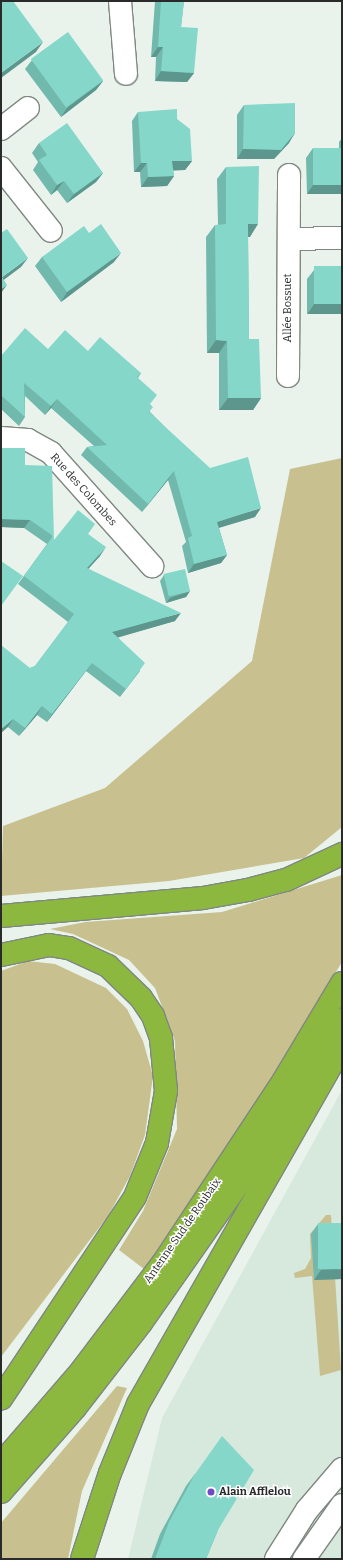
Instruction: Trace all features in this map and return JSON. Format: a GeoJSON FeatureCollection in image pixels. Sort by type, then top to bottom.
{"type":"FeatureCollection","features":[{"type":"Feature","properties":{"kind":"highway"},"geometry":{"type":"LineString","coordinates":[[1,916],[203,898],[248,890],[286,880],[342,854]]}},
{"type":"Feature","properties":{"kind":"highway"},"geometry":{"type":"LineString","coordinates":[[1,955],[49,945],[81,952],[108,966],[141,998],[153,1016],[161,1038],[166,1091],[157,1143],[135,1197],[1,1399]]}},
{"type":"Feature","properties":{"kind":"highway","name":"Antenne Sud de Roubaix"},"geometry":{"type":"LineString","coordinates":[[1,1464],[73,1381],[163,1263],[284,1080],[342,983]]}},
{"type":"Feature","properties":{"kind":"highway","name":"Antenne Sud de Roubaix"},"geometry":{"type":"LineString","coordinates":[[1,1492],[75,1408],[141,1323],[246,1173],[342,1020]]}},
{"type":"Feature","properties":{"kind":"highway"},"geometry":{"type":"LineString","coordinates":[[82,1559],[110,1473],[148,1385],[342,1046]]}},
{"type":"Feature","properties":{"kind":"street"},"geometry":{"type":"LineString","coordinates":[[120,1],[126,74]]}},
{"type":"Feature","properties":{"kind":"street"},"geometry":{"type":"LineString","coordinates":[[1,129],[28,108]]}},
{"type":"Feature","properties":{"kind":"street"},"geometry":{"type":"LineString","coordinates":[[3,175],[51,231]]}},
{"type":"Feature","properties":{"kind":"street","name":"Allée Bossuet"},"geometry":{"type":"LineString","coordinates":[[288,376],[289,175]]}},
{"type":"Feature","properties":{"kind":"street"},"geometry":{"type":"LineString","coordinates":[[289,239],[342,238]]}},
{"type":"Feature","properties":{"kind":"street","name":"Rue des Colombes"},"geometry":{"type":"LineString","coordinates":[[1,438],[28,440],[51,453],[152,566]]}},
{"type":"Feature","properties":{"kind":"street"},"geometry":{"type":"LineString","coordinates":[[276,1559],[307,1510],[342,1469]]}},
{"type":"Feature","properties":{"kind":"street"},"geometry":{"type":"LineString","coordinates":[[304,1559],[342,1505]]}},
{"type":"Feature","properties":{"kind":"shaded area"},"geometry":{"type":"Polygon","coordinates":[[[342,458],[342,827],[304,858],[169,881],[1,896],[3,826],[105,788],[252,661],[290,469],[342,458]]]}},
{"type":"Feature","properties":{"kind":"shaded area"},"geometry":{"type":"Polygon","coordinates":[[[342,875],[342,962],[249,1116],[144,1269],[119,1250],[143,1211],[177,1129],[175,1041],[155,988],[129,960],[73,934],[50,929],[85,922],[222,912],[342,875]]]}},
{"type":"Feature","properties":{"kind":"shaded area"},"geometry":{"type":"Polygon","coordinates":[[[28,961],[55,964],[106,988],[127,1009],[143,1041],[153,1076],[145,1135],[130,1176],[108,1216],[1,1357],[1,971],[28,961]]]}},
{"type":"Feature","properties":{"kind":"shaded area"},"geometry":{"type":"Polygon","coordinates":[[[342,1090],[342,1559],[128,1559],[162,1418],[342,1090]]]}},
{"type":"Feature","properties":{"kind":"shaded area"},"geometry":{"type":"Polygon","coordinates":[[[326,1215],[331,1215],[341,1370],[320,1376],[312,1276],[295,1278],[294,1273],[305,1269],[311,1258],[310,1234],[326,1215]]]}},
{"type":"Feature","properties":{"kind":"shaded area"},"geometry":{"type":"Polygon","coordinates":[[[117,1386],[127,1388],[82,1491],[68,1559],[1,1559],[1,1523],[117,1386]]]}},
{"type":"Feature","properties":{"kind":"building"},"geometry":{"type":"Polygon","coordinates":[[[1,1],[13,1],[43,42],[1,73],[1,1]]]}},
{"type":"Feature","properties":{"kind":"building"},"geometry":{"type":"Polygon","coordinates":[[[161,1],[184,1],[181,27],[198,28],[194,73],[161,71],[163,47],[158,47],[161,1]]]}},
{"type":"Feature","properties":{"kind":"building"},"geometry":{"type":"Polygon","coordinates":[[[68,32],[103,81],[66,108],[31,59],[68,32]]]}},
{"type":"Feature","properties":{"kind":"building"},"geometry":{"type":"Polygon","coordinates":[[[295,103],[295,133],[281,150],[243,149],[244,105],[295,103]]]}},
{"type":"Feature","properties":{"kind":"building"},"geometry":{"type":"Polygon","coordinates":[[[177,109],[177,119],[190,129],[192,161],[172,161],[174,176],[148,177],[147,163],[141,163],[138,112],[177,109]]]}},
{"type":"Feature","properties":{"kind":"building"},"geometry":{"type":"Polygon","coordinates":[[[67,123],[103,173],[74,194],[64,181],[57,185],[39,160],[47,155],[39,143],[67,123]]]}},
{"type":"Feature","properties":{"kind":"building"},"geometry":{"type":"Polygon","coordinates":[[[313,148],[342,148],[342,185],[313,185],[313,148]]]}},
{"type":"Feature","properties":{"kind":"building"},"geometry":{"type":"Polygon","coordinates":[[[259,166],[258,224],[248,224],[249,339],[259,339],[261,398],[228,398],[227,341],[216,340],[215,225],[226,224],[226,167],[259,166]]]}},
{"type":"Feature","properties":{"kind":"building"},"geometry":{"type":"Polygon","coordinates":[[[101,224],[121,253],[67,292],[42,257],[84,226],[89,233],[101,224]]]}},
{"type":"Feature","properties":{"kind":"building"},"geometry":{"type":"Polygon","coordinates":[[[7,229],[28,258],[2,277],[7,285],[1,289],[1,233],[7,229]]]}},
{"type":"Feature","properties":{"kind":"building"},"geometry":{"type":"Polygon","coordinates":[[[314,266],[342,266],[342,304],[314,304],[314,266]]]}},
{"type":"Feature","properties":{"kind":"building"},"geometry":{"type":"Polygon","coordinates":[[[25,328],[48,349],[65,330],[88,351],[100,337],[141,373],[137,377],[157,395],[150,404],[153,407],[149,412],[210,468],[248,457],[261,508],[217,522],[227,555],[194,564],[188,538],[192,536],[174,471],[148,504],[87,447],[107,445],[57,399],[51,406],[24,383],[25,417],[2,396],[1,397],[1,356],[25,328]]]}},
{"type":"Feature","properties":{"kind":"building"},"geometry":{"type":"Polygon","coordinates":[[[1,448],[25,448],[25,465],[52,466],[54,540],[78,510],[95,524],[88,534],[106,547],[87,568],[181,613],[112,632],[145,663],[126,689],[92,663],[52,714],[42,706],[25,728],[13,719],[1,729],[1,645],[30,668],[35,666],[74,614],[24,576],[53,536],[30,520],[1,519],[1,448]]]}},
{"type":"Feature","properties":{"kind":"building"},"geometry":{"type":"Polygon","coordinates":[[[1,561],[23,576],[1,606],[1,561]]]}},
{"type":"Feature","properties":{"kind":"building"},"geometry":{"type":"Polygon","coordinates":[[[185,569],[190,591],[169,596],[164,574],[185,569]]]}},
{"type":"Feature","properties":{"kind":"building"},"geometry":{"type":"Polygon","coordinates":[[[318,1223],[342,1223],[342,1269],[318,1269],[318,1223]]]}},
{"type":"Feature","properties":{"kind":"building"},"geometry":{"type":"Polygon","coordinates":[[[222,1436],[254,1470],[218,1530],[206,1559],[155,1559],[169,1522],[195,1474],[222,1436]]]}},
{"type":"Feature","properties":{"kind":"place","name":"Alain Afflelou"},"geometry":{"type":"Point","coordinates":[211,1492]}}]}
